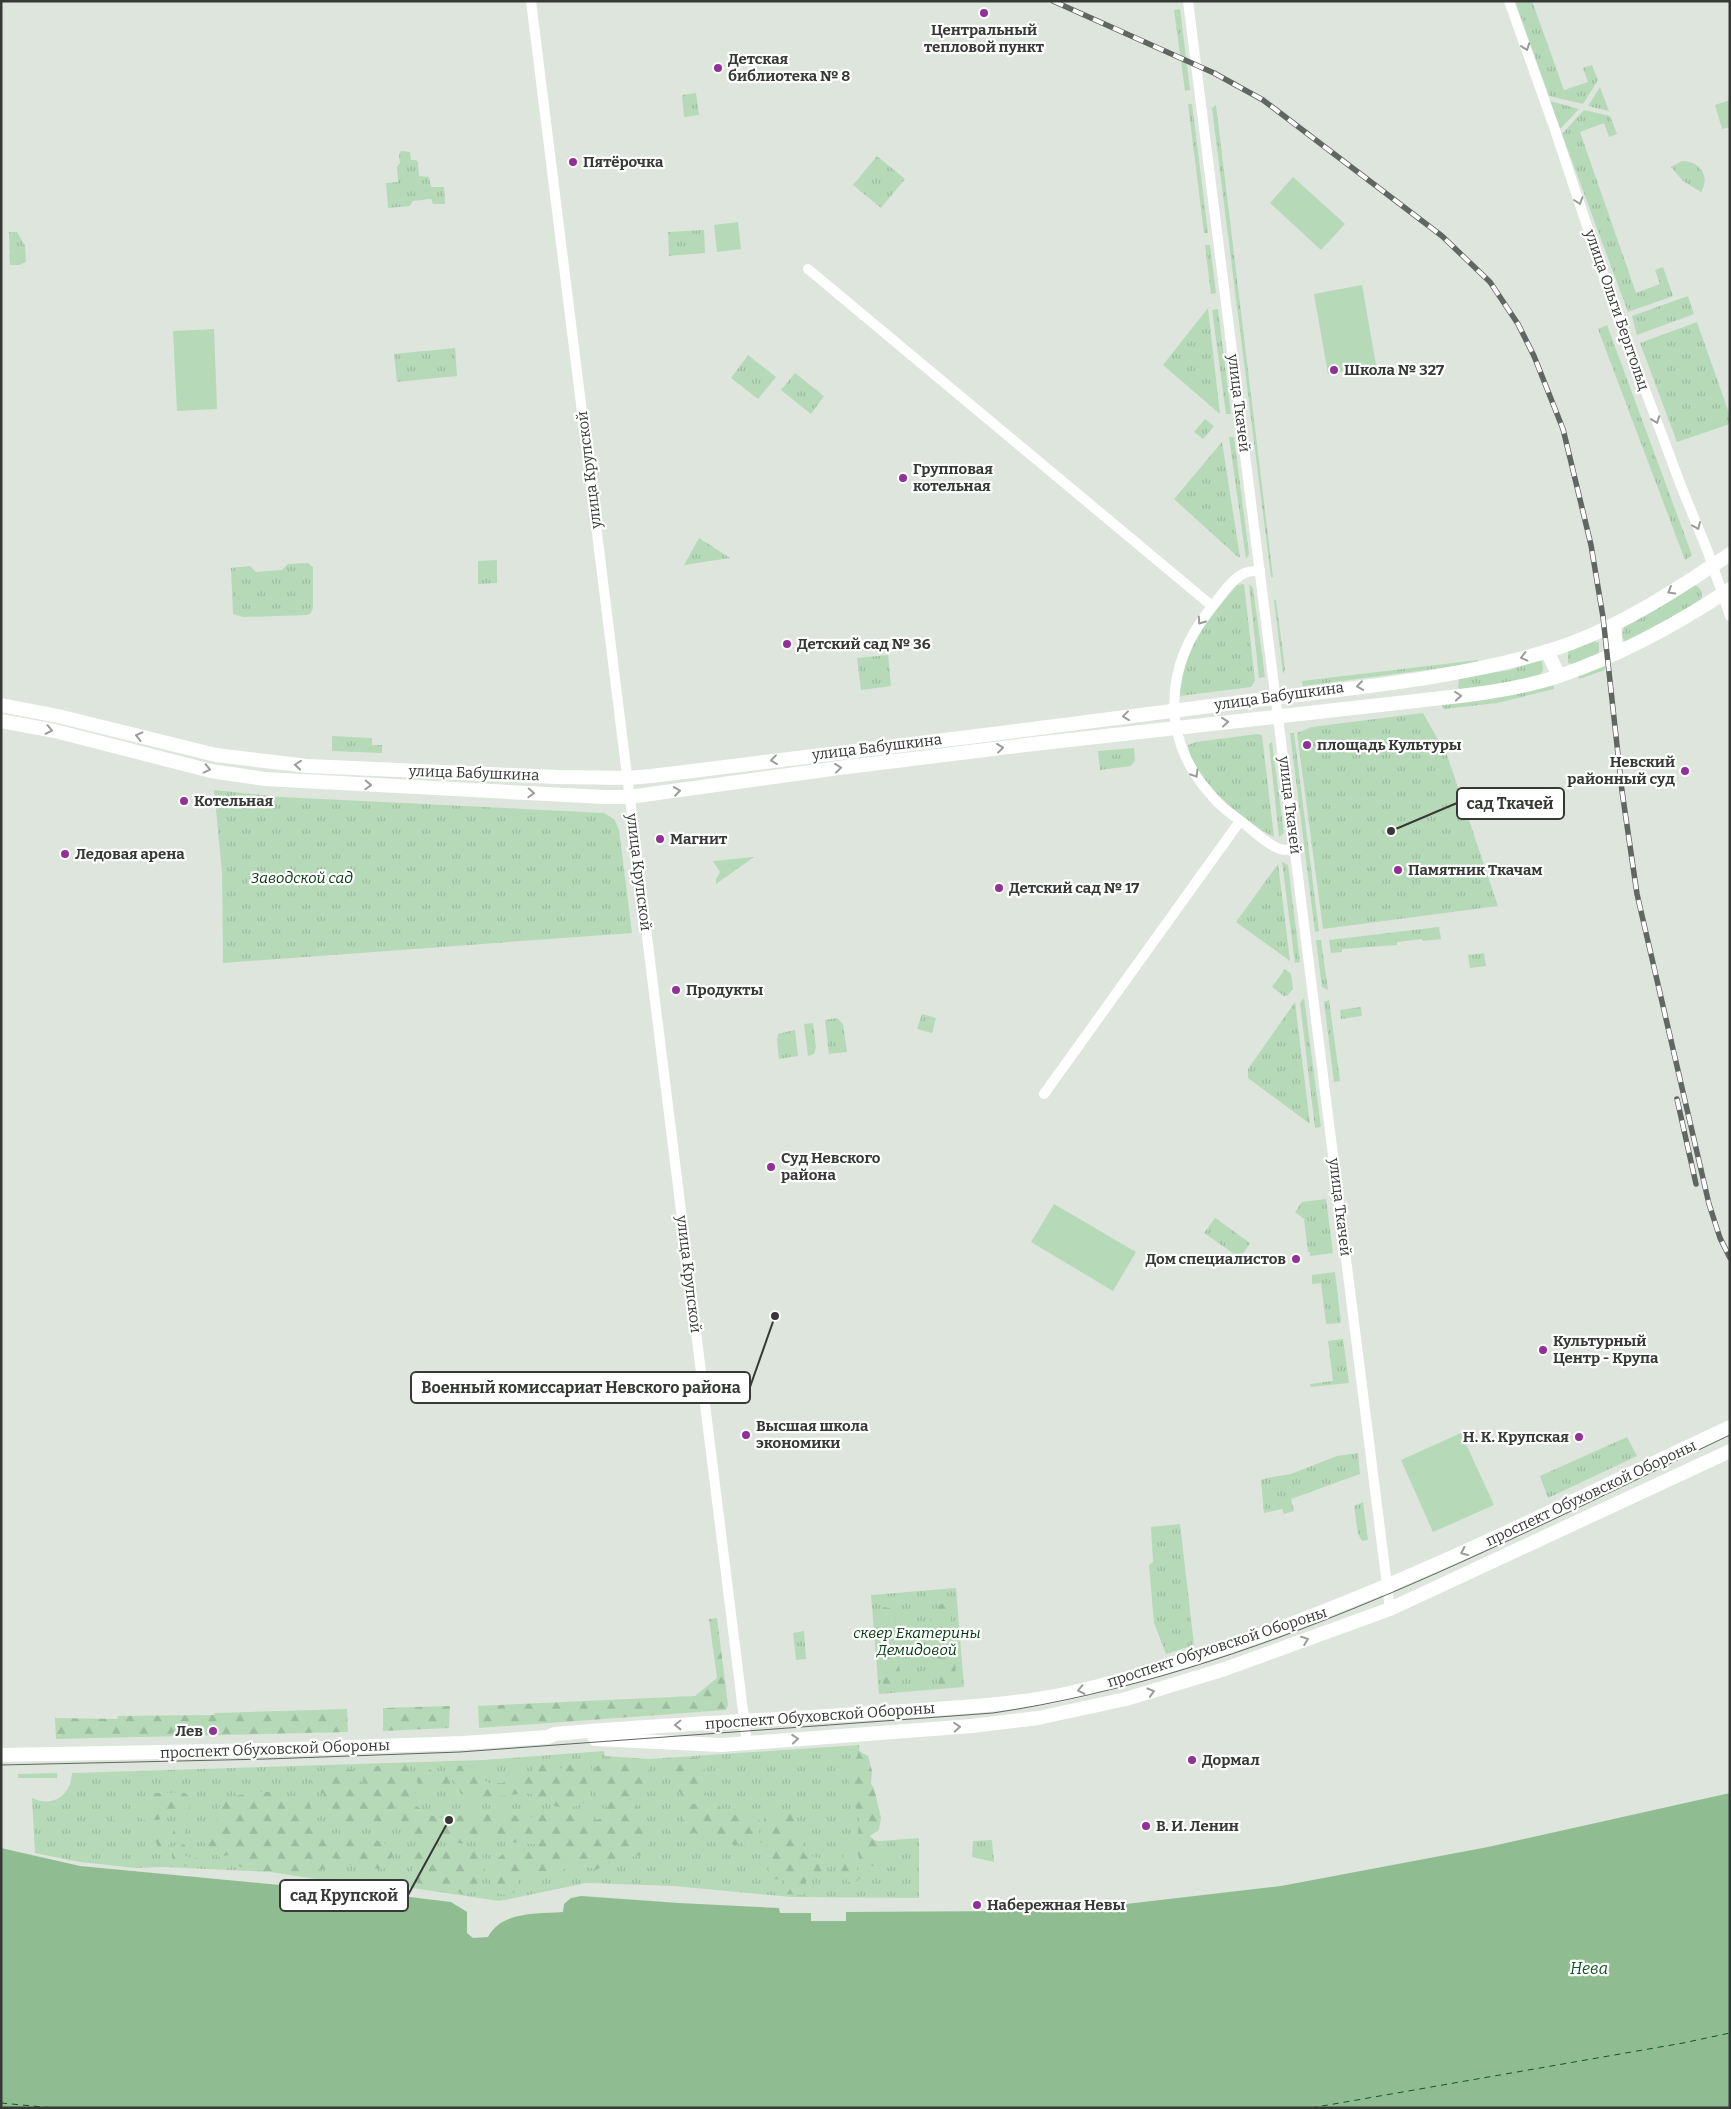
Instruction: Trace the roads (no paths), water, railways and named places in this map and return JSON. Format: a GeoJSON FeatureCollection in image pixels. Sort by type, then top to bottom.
{"type":"FeatureCollection","features":[{"type":"Feature","properties":{"kind":"street","name":"улица Крупской"},"geometry":{"type":"LineString","coordinates":[[530,1],[747,1743]]}},
{"type":"Feature","properties":{"kind":"street","name":"улица Ткачей"},"geometry":{"type":"LineString","coordinates":[[1188,1],[1390,1609]]}},
{"type":"Feature","properties":{"kind":"street","name":"улица Ольги Берггольц"},"geometry":{"type":"LineString","coordinates":[[1509,1],[1554,127],[1613,304],[1680,486],[1713,566],[1726,592],[1730,616]]}},
{"type":"Feature","properties":{"kind":"street"},"geometry":{"type":"LineString","coordinates":[[808,269],[1212,606]]}},
{"type":"Feature","properties":{"kind":"street","name":"улица Бабушкина"},"geometry":{"type":"LineString","coordinates":[[1,705],[58,716],[216,755],[267,762],[308,766],[627,778],[1276,697],[1466,670],[1547,651],[1614,625],[1730,554]]}},
{"type":"Feature","properties":{"kind":"street"},"geometry":{"type":"LineString","coordinates":[[1260,570],[1245,572],[1234,580],[1200,621],[1181,657],[1176,676],[1173,699],[1174,710],[1182,751],[1200,782],[1211,796],[1240,821],[1278,847],[1284,850],[1295,848]]}},
{"type":"Feature","properties":{"kind":"street","name":"улица Бабушкина"},"geometry":{"type":"LineString","coordinates":[[1,722],[55,731],[211,771],[265,779],[604,797],[629,796],[849,767],[1510,689],[1558,676],[1616,654],[1666,630],[1726,592]]}},
{"type":"Feature","properties":{"kind":"street"},"geometry":{"type":"LineString","coordinates":[[1614,625],[1616,654]]}},
{"type":"Feature","properties":{"kind":"street"},"geometry":{"type":"LineString","coordinates":[[1547,651],[1558,676]]}},
{"type":"Feature","properties":{"kind":"street"},"geometry":{"type":"LineString","coordinates":[[1044,1094],[1240,821]]}},
{"type":"Feature","properties":{"kind":"street","name":"проспект Обуховской Обороны"},"geometry":{"type":"LineString","coordinates":[[1,1756],[463,1743],[548,1737],[555,1734],[604,1729],[992,1704],[1059,1695],[1119,1681],[1219,1650],[1308,1619],[1387,1587],[1730,1427]]}},
{"type":"Feature","properties":{"kind":"street","name":"проспект Обуховской Обороны"},"geometry":{"type":"LineString","coordinates":[[548,1737],[555,1741],[610,1738],[704,1745],[747,1743],[994,1724],[1067,1713],[1126,1699],[1287,1648],[1390,1609],[1730,1451]]}},
{"type":"Feature","properties":{"kind":"water","name":"Нева"},"geometry":{"type":"Polygon","coordinates":[[[1730,1793],[1730,2108],[1,2108],[1,1848],[80,1866],[311,1888],[335,1894],[385,1894],[451,1902],[467,1912],[467,1933],[473,1938],[488,1937],[502,1922],[511,1918],[532,1914],[563,1912],[564,1904],[571,1898],[581,1896],[779,1908],[780,1913],[811,1913],[811,1921],[846,1921],[846,1912],[1021,1911],[1022,1902],[1061,1902],[1083,1909],[1281,1886],[1488,1847],[1730,1793]]]}},
{"type":"Feature","properties":{"kind":"tram line"},"geometry":{"type":"LineString","coordinates":[[1,1765],[267,1759],[460,1752],[993,1713],[1090,1694],[1185,1669],[1279,1637],[1371,1601],[1462,1562],[1730,1435]]}},
{"type":"Feature","properties":{"kind":"railway"},"geometry":{"type":"LineString","coordinates":[[1053,1],[1214,73],[1263,100],[1442,236],[1490,282],[1518,324],[1534,356],[1563,429],[1591,545],[1603,617],[1622,791],[1637,894],[1709,1204],[1720,1238],[1730,1258]]}},
{"type":"Feature","properties":{"kind":"railway"},"geometry":{"type":"LineString","coordinates":[[1677,1099],[1696,1184]]}},
{"type":"Feature","properties":{"kind":"place","name":"Центральный тепловой пункт"},"geometry":{"type":"Point","coordinates":[984,13]}},
{"type":"Feature","properties":{"kind":"place","name":"Детская библиотека № 8"},"geometry":{"type":"Point","coordinates":[718,68]}},
{"type":"Feature","properties":{"kind":"place","name":"Пятёрочка"},"geometry":{"type":"Point","coordinates":[573,162]}},
{"type":"Feature","properties":{"kind":"place","name":"Школа № 327"},"geometry":{"type":"Point","coordinates":[1334,370]}},
{"type":"Feature","properties":{"kind":"place","name":"Групповая котельная"},"geometry":{"type":"Point","coordinates":[903,478]}},
{"type":"Feature","properties":{"kind":"place","name":"Детский сад № 36"},"geometry":{"type":"Point","coordinates":[787,644]}},
{"type":"Feature","properties":{"kind":"place","name":"площадь Культуры"},"geometry":{"type":"Point","coordinates":[1307,745]}},
{"type":"Feature","properties":{"kind":"place","name":"Невский районный суд"},"geometry":{"type":"Point","coordinates":[1685,771]}},
{"type":"Feature","properties":{"kind":"place","name":"Котельная"},"geometry":{"type":"Point","coordinates":[184,801]}},
{"type":"Feature","properties":{"kind":"place","name":"сад Ткачей"},"geometry":{"type":"Point","coordinates":[1391,831]}},
{"type":"Feature","properties":{"kind":"place","name":"Магнит"},"geometry":{"type":"Point","coordinates":[660,839]}},
{"type":"Feature","properties":{"kind":"place","name":"Ледовая арена"},"geometry":{"type":"Point","coordinates":[65,854]}},
{"type":"Feature","properties":{"kind":"place","name":"Памятник Ткачам"},"geometry":{"type":"Point","coordinates":[1398,870]}},
{"type":"Feature","properties":{"kind":"place","name":"Детский сад № 17"},"geometry":{"type":"Point","coordinates":[999,888]}},
{"type":"Feature","properties":{"kind":"place","name":"Продукты"},"geometry":{"type":"Point","coordinates":[676,990]}},
{"type":"Feature","properties":{"kind":"place","name":"Суд Невского района"},"geometry":{"type":"Point","coordinates":[771,1167]}},
{"type":"Feature","properties":{"kind":"place","name":"Дом специалистов"},"geometry":{"type":"Point","coordinates":[1296,1259]}},
{"type":"Feature","properties":{"kind":"place","name":"Военный комиссариат Невского района"},"geometry":{"type":"Point","coordinates":[775,1316]}},
{"type":"Feature","properties":{"kind":"place","name":"Культурный Центр - Крупа"},"geometry":{"type":"Point","coordinates":[1543,1350]}},
{"type":"Feature","properties":{"kind":"place","name":"Высшая школа экономики"},"geometry":{"type":"Point","coordinates":[746,1435]}},
{"type":"Feature","properties":{"kind":"place","name":"Н. К. Крупская"},"geometry":{"type":"Point","coordinates":[1579,1437]}},
{"type":"Feature","properties":{"kind":"place","name":"Лев"},"geometry":{"type":"Point","coordinates":[213,1731]}},
{"type":"Feature","properties":{"kind":"place","name":"Дормал"},"geometry":{"type":"Point","coordinates":[1192,1760]}},
{"type":"Feature","properties":{"kind":"place","name":"сад Крупской"},"geometry":{"type":"Point","coordinates":[449,1820]}},
{"type":"Feature","properties":{"kind":"place","name":"В. И. Ленин"},"geometry":{"type":"Point","coordinates":[1146,1826]}},
{"type":"Feature","properties":{"kind":"place","name":"Набережная Невы"},"geometry":{"type":"Point","coordinates":[977,1905]}},
{"type":"Feature","properties":{"kind":"park label","name":"Заводской сад"},"geometry":{"type":"Point","coordinates":[302,878]}},
{"type":"Feature","properties":{"kind":"park label","name":"сквер Екатерины Демидовой"},"geometry":{"type":"Point","coordinates":[917,1642]}}]}
